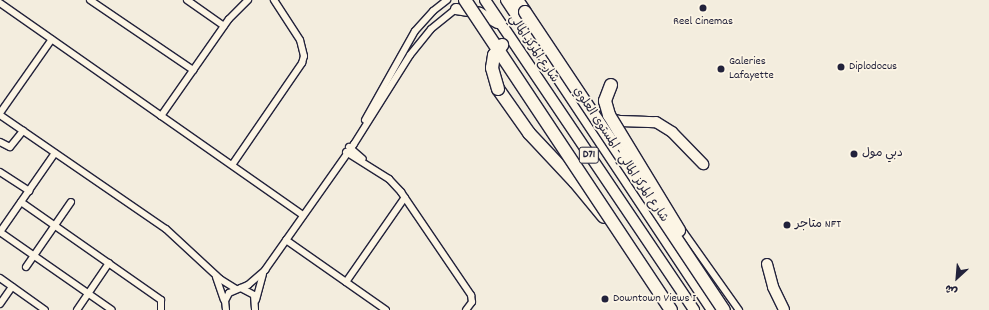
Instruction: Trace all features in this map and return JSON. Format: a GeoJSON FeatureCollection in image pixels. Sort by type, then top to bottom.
{"type":"FeatureCollection","features":[{"type":"Feature","properties":{"kind":"highway","name":"D71"},"geometry":{"type":"LineString","coordinates":[[465,0],[670,310]]}},
{"type":"Feature","properties":{"kind":"highway","name":"شارع المركز المالي - المستوى العلوي"},"geometry":{"type":"LineString","coordinates":[[517,0],[724,310]]}},
{"type":"Feature","properties":{"kind":"highway"},"geometry":{"type":"LineString","coordinates":[[502,45],[492,64],[496,85],[529,133],[614,225]]}},
{"type":"Feature","properties":{"kind":"highway"},"geometry":{"type":"LineString","coordinates":[[612,86],[605,101],[608,115],[663,201],[700,274]]}},
{"type":"Feature","properties":{"kind":"main road"},"geometry":{"type":"LineString","coordinates":[[456,9],[469,0]]}},
{"type":"Feature","properties":{"kind":"main road"},"geometry":{"type":"LineString","coordinates":[[498,0],[557,86],[569,96]]}},
{"type":"Feature","properties":{"kind":"main road","name":"شارع المركز المالي"},"geometry":{"type":"LineString","coordinates":[[506,0],[712,310]]}},
{"type":"Feature","properties":{"kind":"main road"},"geometry":{"type":"LineString","coordinates":[[513,0],[518,17]]}},
{"type":"Feature","properties":{"kind":"main road","name":"شارع المركز المالي"},"geometry":{"type":"LineString","coordinates":[[487,1],[503,29],[694,310]]}},
{"type":"Feature","properties":{"kind":"main road"},"geometry":{"type":"LineString","coordinates":[[456,9],[485,15],[503,29]]}},
{"type":"Feature","properties":{"kind":"main road"},"geometry":{"type":"LineString","coordinates":[[577,107],[602,119],[656,122],[672,132],[703,164]]}},
{"type":"Feature","properties":{"kind":"main road"},"geometry":{"type":"LineString","coordinates":[[767,264],[773,287],[784,310]]}},
{"type":"Feature","properties":{"kind":"street"},"geometry":{"type":"LineString","coordinates":[[90,0],[193,70]]}},
{"type":"Feature","properties":{"kind":"street"},"geometry":{"type":"LineString","coordinates":[[187,0],[224,26]]}},
{"type":"Feature","properties":{"kind":"street"},"geometry":{"type":"LineString","coordinates":[[161,116],[224,26],[248,0]]}},
{"type":"Feature","properties":{"kind":"street"},"geometry":{"type":"LineString","coordinates":[[232,165],[302,63],[303,48],[300,40],[274,0]]}},
{"type":"Feature","properties":{"kind":"street"},"geometry":{"type":"LineString","coordinates":[[348,149],[415,31],[433,11],[447,0]]}},
{"type":"Feature","properties":{"kind":"street"},"geometry":{"type":"LineString","coordinates":[[0,3],[303,215]]}},
{"type":"Feature","properties":{"kind":"street"},"geometry":{"type":"LineString","coordinates":[[255,310],[256,300],[265,270],[410,55],[432,29],[456,9]]}},
{"type":"Feature","properties":{"kind":"street"},"geometry":{"type":"LineString","coordinates":[[52,39],[0,114],[166,229],[216,275],[239,288],[250,292],[256,300]]}},
{"type":"Feature","properties":{"kind":"street"},"geometry":{"type":"LineString","coordinates":[[0,142],[10,147],[23,131]]}},
{"type":"Feature","properties":{"kind":"street"},"geometry":{"type":"LineString","coordinates":[[617,166],[609,143],[613,136],[621,134],[632,142],[686,239],[739,310]]}},
{"type":"Feature","properties":{"kind":"street"},"geometry":{"type":"LineString","coordinates":[[348,149],[393,183],[405,197],[467,290],[467,309]]}},
{"type":"Feature","properties":{"kind":"street"},"geometry":{"type":"LineString","coordinates":[[55,153],[0,232],[112,310]]}},
{"type":"Feature","properties":{"kind":"street"},"geometry":{"type":"LineString","coordinates":[[0,172],[28,191]]}},
{"type":"Feature","properties":{"kind":"street"},"geometry":{"type":"LineString","coordinates":[[346,282],[405,197]]}},
{"type":"Feature","properties":{"kind":"street"},"geometry":{"type":"LineString","coordinates":[[21,202],[161,300],[161,310]]}},
{"type":"Feature","properties":{"kind":"street"},"geometry":{"type":"LineString","coordinates":[[26,267],[71,202]]}},
{"type":"Feature","properties":{"kind":"street"},"geometry":{"type":"LineString","coordinates":[[286,240],[386,310]]}},
{"type":"Feature","properties":{"kind":"street"},"geometry":{"type":"LineString","coordinates":[[77,310],[109,263]]}},
{"type":"Feature","properties":{"kind":"street"},"geometry":{"type":"LineString","coordinates":[[225,307],[229,293],[265,270]]}},
{"type":"Feature","properties":{"kind":"street"},"geometry":{"type":"LineString","coordinates":[[216,275],[225,307]]}},
{"type":"Feature","properties":{"kind":"street"},"geometry":{"type":"LineString","coordinates":[[0,278],[45,310]]}},
{"type":"Feature","properties":{"kind":"street"},"geometry":{"type":"LineString","coordinates":[[0,304],[12,287]]}},
{"type":"Feature","properties":{"kind":"place","name":"Reel Cinemas"},"geometry":{"type":"Point","coordinates":[703,8]}},
{"type":"Feature","properties":{"kind":"place","name":"Diplodocus"},"geometry":{"type":"Point","coordinates":[841,67]}},
{"type":"Feature","properties":{"kind":"place","name":"Galeries Lafayette"},"geometry":{"type":"Point","coordinates":[721,69]}},
{"type":"Feature","properties":{"kind":"place","name":"دبي مول"},"geometry":{"type":"Point","coordinates":[854,154]}},
{"type":"Feature","properties":{"kind":"place","name":"متاجر NFT"},"geometry":{"type":"Point","coordinates":[787,225]}},
{"type":"Feature","properties":{"kind":"place","name":"Downtown Views I"},"geometry":{"type":"Point","coordinates":[605,299]}}]}
